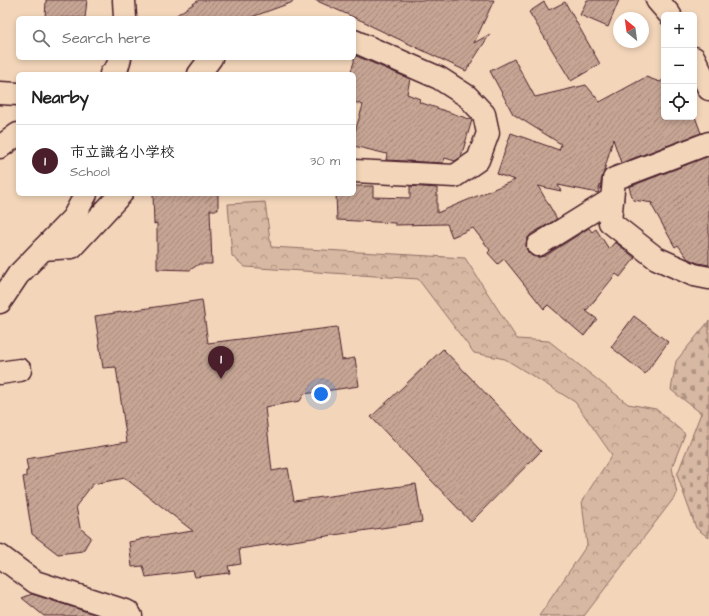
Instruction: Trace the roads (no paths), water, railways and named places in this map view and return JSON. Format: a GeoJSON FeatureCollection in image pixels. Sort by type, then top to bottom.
{"type":"FeatureCollection","features":[{"type":"Feature","properties":{"kind":"street"},"geometry":{"type":"LineString","coordinates":[[124,0],[125,16]]}},
{"type":"Feature","properties":{"kind":"street"},"geometry":{"type":"LineString","coordinates":[[657,0],[667,12]]}},
{"type":"Feature","properties":{"kind":"street"},"geometry":{"type":"LineString","coordinates":[[356,41],[440,78],[467,96],[484,114],[488,133],[478,160],[455,176],[356,171]]}},
{"type":"Feature","properties":{"kind":"street"},"geometry":{"type":"LineString","coordinates":[[700,58],[709,89]]}},
{"type":"Feature","properties":{"kind":"street"},"geometry":{"type":"LineString","coordinates":[[114,72],[117,68],[119,60]]}},
{"type":"Feature","properties":{"kind":"street"},"geometry":{"type":"LineString","coordinates":[[200,72],[209,60]]}},
{"type":"Feature","properties":{"kind":"street"},"geometry":{"type":"LineString","coordinates":[[0,93],[16,94]]}},
{"type":"Feature","properties":{"kind":"street"},"geometry":{"type":"LineString","coordinates":[[0,147],[16,135]]}},
{"type":"Feature","properties":{"kind":"street"},"geometry":{"type":"LineString","coordinates":[[709,143],[614,180],[610,222],[656,258],[694,276],[709,278]]}},
{"type":"Feature","properties":{"kind":"street"},"geometry":{"type":"LineString","coordinates":[[0,302],[18,276],[73,218],[85,196]]}},
{"type":"Feature","properties":{"kind":"street"},"geometry":{"type":"LineString","coordinates":[[43,249],[72,246],[119,196]]}},
{"type":"Feature","properties":{"kind":"street"},"geometry":{"type":"LineString","coordinates":[[538,245],[612,199]]}},
{"type":"Feature","properties":{"kind":"street"},"geometry":{"type":"LineString","coordinates":[[0,556],[35,582],[128,612],[131,616]]}},
{"type":"Feature","properties":{"kind":"place","name":"市立識名小学校"},"geometry":{"type":"Point","coordinates":[221,379]}}]}
